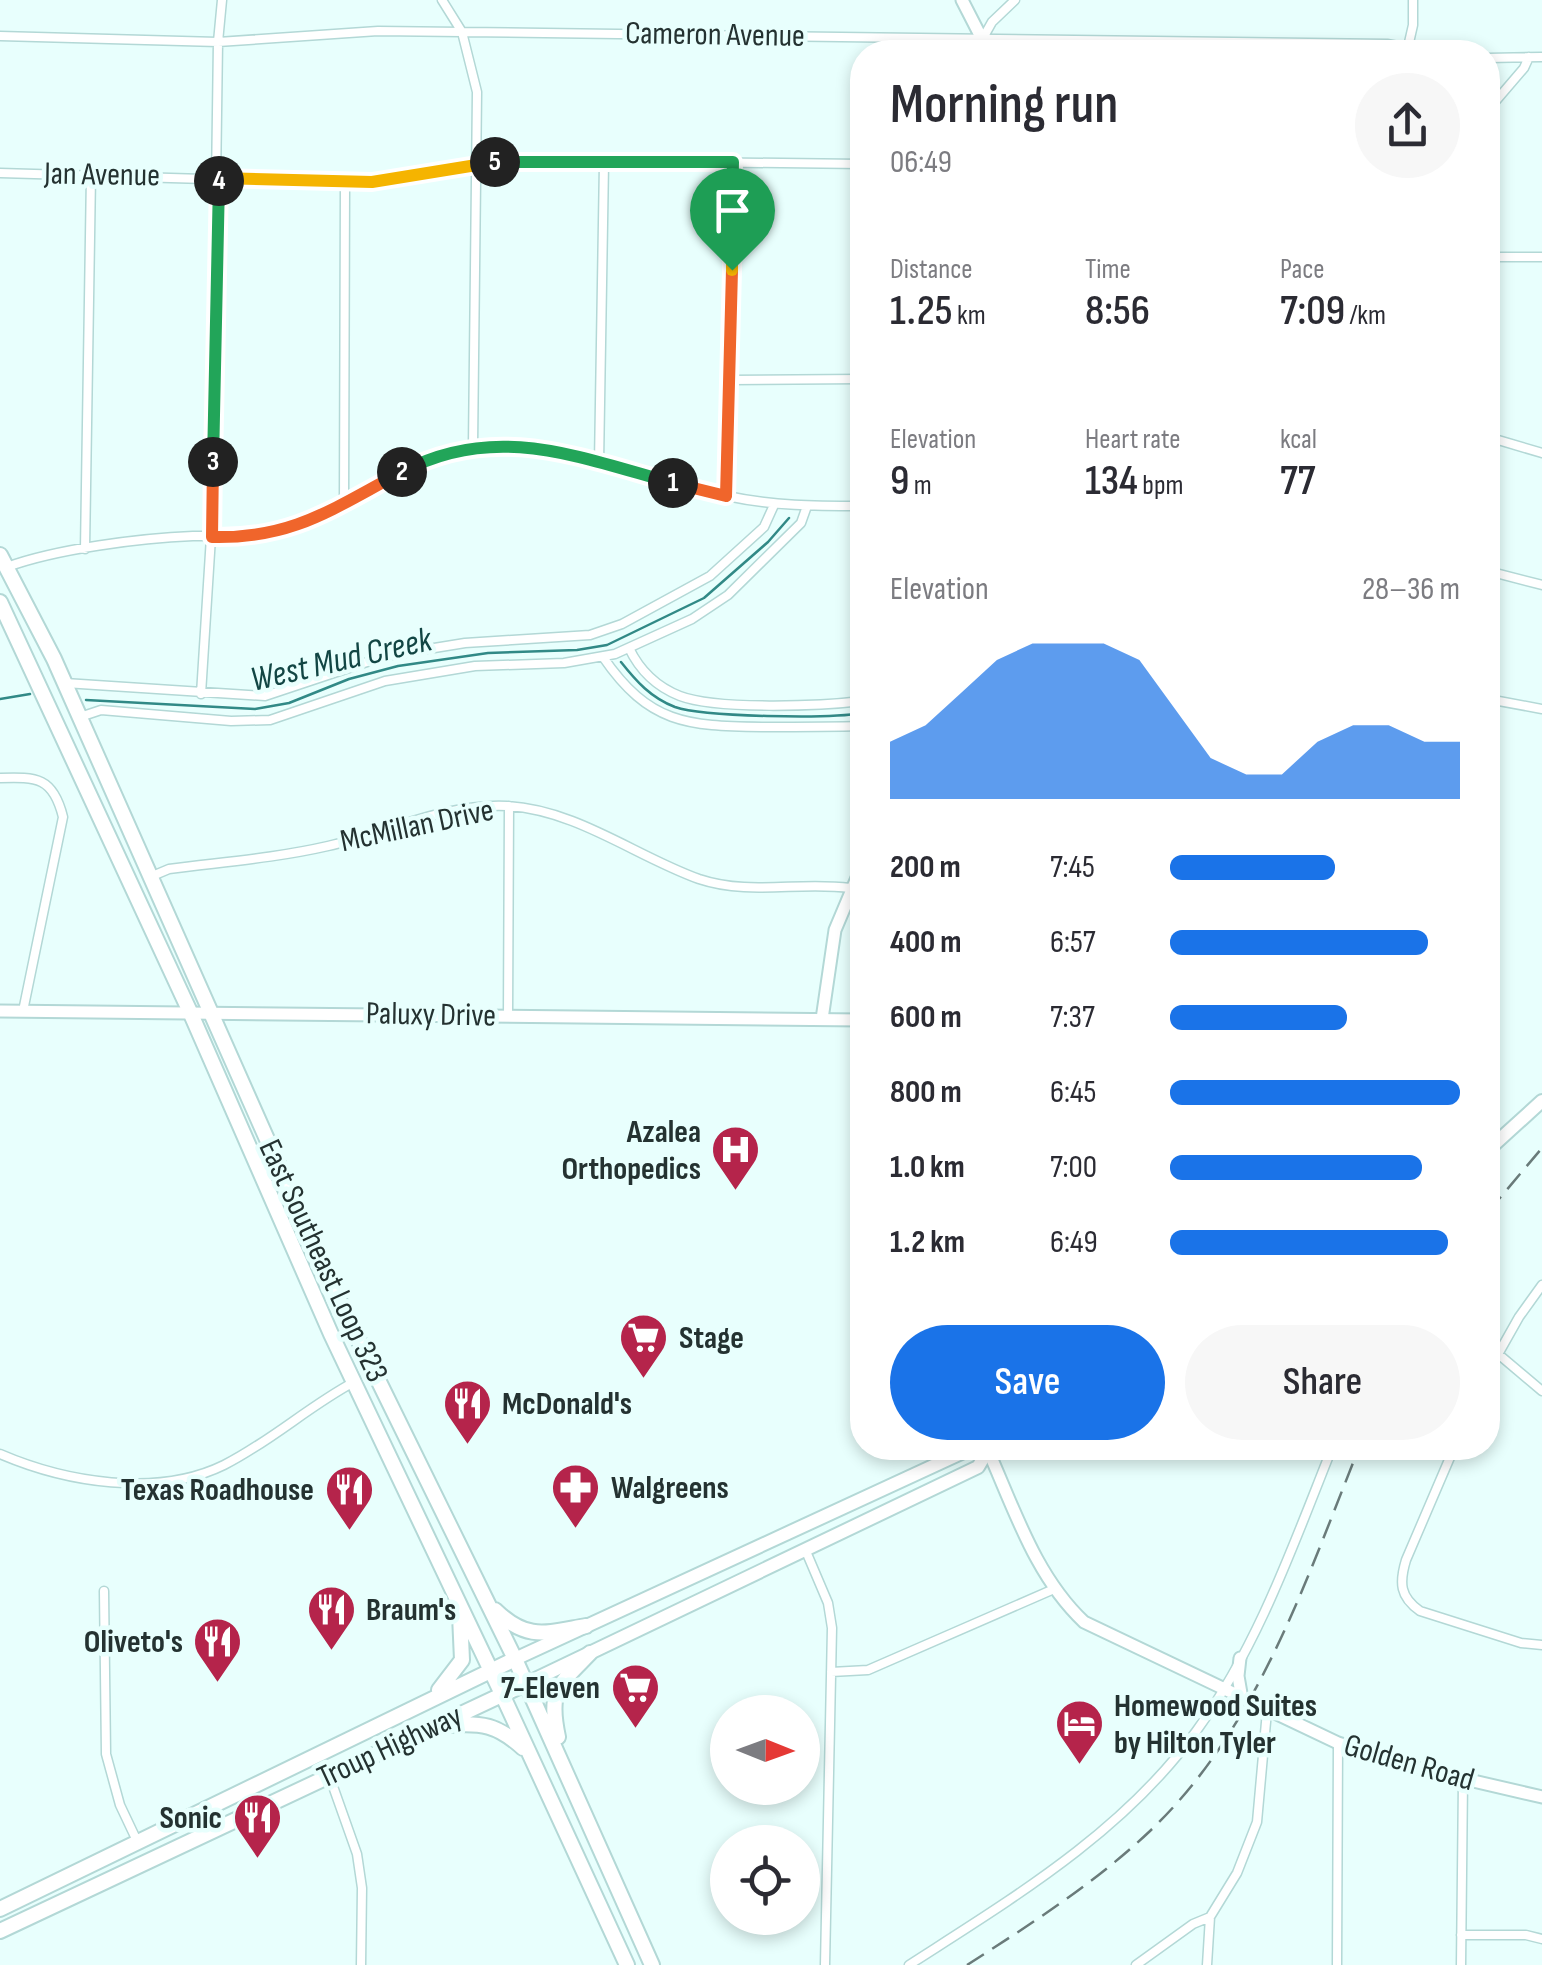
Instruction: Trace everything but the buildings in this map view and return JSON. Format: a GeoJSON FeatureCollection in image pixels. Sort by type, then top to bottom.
{"type":"FeatureCollection","features":[{"type":"Feature","properties":{"kind":"highway","name":"East Southeast Loop 323"},"geometry":{"type":"LineString","coordinates":[[4,561],[80,717],[333,1288],[488,1603],[652,1965]]}},
{"type":"Feature","properties":{"kind":"highway","name":"East Southeast Loop 323"},"geometry":{"type":"LineString","coordinates":[[0,602],[354,1382],[627,1965]]}},
{"type":"Feature","properties":{"kind":"highway"},"geometry":{"type":"LineString","coordinates":[[488,1603],[510,1623],[532,1633],[586,1626]]}},
{"type":"Feature","properties":{"kind":"highway"},"geometry":{"type":"LineString","coordinates":[[430,1699],[462,1660],[459,1605]]}},
{"type":"Feature","properties":{"kind":"highway"},"geometry":{"type":"LineString","coordinates":[[563,1763],[552,1713],[554,1696],[562,1682],[590,1654]]}},
{"type":"Feature","properties":{"kind":"highway","name":"Troup Highway"},"geometry":{"type":"LineString","coordinates":[[0,1909],[514,1659]]}},
{"type":"Feature","properties":{"kind":"highway","name":"Troup Highway"},"geometry":{"type":"LineString","coordinates":[[0,1931],[526,1684]]}},
{"type":"Feature","properties":{"kind":"highway"},"geometry":{"type":"LineString","coordinates":[[432,1727],[489,1724],[529,1753]]}},
{"type":"Feature","properties":{"kind":"main road"},"geometry":{"type":"LineString","coordinates":[[1500,1139],[1542,1101]]}},
{"type":"Feature","properties":{"kind":"main road","name":"Troup Highway"},"geometry":{"type":"LineString","coordinates":[[514,1659],[946,1460]]}},
{"type":"Feature","properties":{"kind":"main road","name":"Troup Highway"},"geometry":{"type":"LineString","coordinates":[[526,1684],[978,1467],[982,1460]]}},
{"type":"Feature","properties":{"kind":"street"},"geometry":{"type":"LineString","coordinates":[[201,694],[212,537],[218,42],[222,0]]}},
{"type":"Feature","properties":{"kind":"street"},"geometry":{"type":"LineString","coordinates":[[442,0],[462,32],[477,92],[472,446]]}},
{"type":"Feature","properties":{"kind":"street"},"geometry":{"type":"LineString","coordinates":[[962,0],[982,39]]}},
{"type":"Feature","properties":{"kind":"street"},"geometry":{"type":"LineString","coordinates":[[982,39],[992,22],[1015,0]]}},
{"type":"Feature","properties":{"kind":"street"},"geometry":{"type":"LineString","coordinates":[[1410,40],[1412,0]]}},
{"type":"Feature","properties":{"kind":"street","name":"Cameron Avenue"},"geometry":{"type":"LineString","coordinates":[[0,36],[218,42],[378,31],[1035,40]]}},
{"type":"Feature","properties":{"kind":"street"},"geometry":{"type":"LineString","coordinates":[[1500,96],[1530,57]]}},
{"type":"Feature","properties":{"kind":"street"},"geometry":{"type":"LineString","coordinates":[[1500,58],[1542,57]]}},
{"type":"Feature","properties":{"kind":"street","name":"Jan Avenue"},"geometry":{"type":"LineString","coordinates":[[0,172],[345,183],[511,160],[850,164]]}},
{"type":"Feature","properties":{"kind":"street"},"geometry":{"type":"LineString","coordinates":[[599,463],[604,162]]}},
{"type":"Feature","properties":{"kind":"street"},"geometry":{"type":"LineString","coordinates":[[726,496],[733,162]]}},
{"type":"Feature","properties":{"kind":"street"},"geometry":{"type":"LineString","coordinates":[[84,549],[91,175]]}},
{"type":"Feature","properties":{"kind":"street"},"geometry":{"type":"LineString","coordinates":[[344,504],[345,183]]}},
{"type":"Feature","properties":{"kind":"street"},"geometry":{"type":"LineString","coordinates":[[1500,257],[1542,257]]}},
{"type":"Feature","properties":{"kind":"street"},"geometry":{"type":"LineString","coordinates":[[730,380],[850,379]]}},
{"type":"Feature","properties":{"kind":"street"},"geometry":{"type":"LineString","coordinates":[[1500,441],[1542,453]]}},
{"type":"Feature","properties":{"kind":"street"},"geometry":{"type":"LineString","coordinates":[[4,561],[195,536],[238,538],[282,531],[344,504],[428,458],[472,446],[556,452],[774,505],[850,506]]}},
{"type":"Feature","properties":{"kind":"street"},"geometry":{"type":"LineString","coordinates":[[64,683],[265,696],[384,656],[455,644],[565,638],[603,631],[710,576],[764,527],[774,505]]}},
{"type":"Feature","properties":{"kind":"street"},"geometry":{"type":"LineString","coordinates":[[80,717],[100,710],[270,720],[384,682],[475,666],[564,663],[603,657],[692,619],[728,595],[801,523],[807,506]]}},
{"type":"Feature","properties":{"kind":"street"},"geometry":{"type":"LineString","coordinates":[[1500,574],[1542,586]]}},
{"type":"Feature","properties":{"kind":"street"},"geometry":{"type":"LineString","coordinates":[[629,648],[644,672],[682,697],[765,704],[850,701]]}},
{"type":"Feature","properties":{"kind":"street"},"geometry":{"type":"LineString","coordinates":[[603,657],[650,707],[690,724],[850,726]]}},
{"type":"Feature","properties":{"kind":"street"},"geometry":{"type":"LineString","coordinates":[[1500,701],[1542,710]]}},
{"type":"Feature","properties":{"kind":"street"},"geometry":{"type":"LineString","coordinates":[[0,778],[30,776],[54,792],[62,818],[23,1012]]}},
{"type":"Feature","properties":{"kind":"street"},"geometry":{"type":"LineString","coordinates":[[508,1016],[510,806]]}},
{"type":"Feature","properties":{"kind":"street","name":"McMillan Drive"},"geometry":{"type":"LineString","coordinates":[[150,876],[170,869],[328,846],[468,808],[510,806],[562,818],[700,879],[731,887],[764,890],[824,884],[850,888]]}},
{"type":"Feature","properties":{"kind":"street"},"geometry":{"type":"LineString","coordinates":[[822,1019],[829,956],[850,888]]}},
{"type":"Feature","properties":{"kind":"street","name":"Paluxy Drive"},"geometry":{"type":"LineString","coordinates":[[0,1011],[850,1020]]}},
{"type":"Feature","properties":{"kind":"street"},"geometry":{"type":"LineString","coordinates":[[1500,1350],[1542,1285]]}},
{"type":"Feature","properties":{"kind":"street"},"geometry":{"type":"LineString","coordinates":[[1500,1355],[1542,1391]]}},
{"type":"Feature","properties":{"kind":"street"},"geometry":{"type":"LineString","coordinates":[[0,1454],[70,1477],[154,1482],[188,1476],[222,1466],[354,1382]]}},
{"type":"Feature","properties":{"kind":"street","name":"Golden Road"},"geometry":{"type":"LineString","coordinates":[[995,1460],[1042,1571],[1084,1622],[1338,1743],[1463,1780],[1542,1798]]}},
{"type":"Feature","properties":{"kind":"street"},"geometry":{"type":"LineString","coordinates":[[909,1965],[1069,1859],[1173,1760],[1198,1730],[1240,1658],[1327,1460]]}},
{"type":"Feature","properties":{"kind":"street"},"geometry":{"type":"LineString","coordinates":[[1449,1460],[1406,1560],[1401,1578],[1408,1603],[1420,1611],[1521,1643],[1542,1645]]}},
{"type":"Feature","properties":{"kind":"street"},"geometry":{"type":"LineString","coordinates":[[805,1549],[828,1603],[832,1628],[825,1965]]}},
{"type":"Feature","properties":{"kind":"street"},"geometry":{"type":"LineString","coordinates":[[831,1672],[868,1670],[1054,1589]]}},
{"type":"Feature","properties":{"kind":"street"},"geometry":{"type":"LineString","coordinates":[[104,1591],[106,1754],[120,1806],[138,1843]]}},
{"type":"Feature","properties":{"kind":"street"},"geometry":{"type":"LineString","coordinates":[[1240,1658],[1242,1698]]}},
{"type":"Feature","properties":{"kind":"street"},"geometry":{"type":"LineString","coordinates":[[1208,1965],[1210,1917],[1237,1873],[1257,1822],[1267,1711]]}},
{"type":"Feature","properties":{"kind":"street"},"geometry":{"type":"LineString","coordinates":[[1337,1965],[1338,1743]]}},
{"type":"Feature","properties":{"kind":"street"},"geometry":{"type":"LineString","coordinates":[[329,1775],[357,1854],[362,1888],[361,1965]]}},
{"type":"Feature","properties":{"kind":"street"},"geometry":{"type":"LineString","coordinates":[[1461,1965],[1463,1780]]}},
{"type":"Feature","properties":{"kind":"street"},"geometry":{"type":"LineString","coordinates":[[1136,1965],[1210,1917]]}},
{"type":"Feature","properties":{"kind":"street"},"geometry":{"type":"LineString","coordinates":[[1461,1935],[1526,1934],[1542,1939]]}},
{"type":"Feature","properties":{"kind":"waterway","name":"West Mud Creek"},"geometry":{"type":"LineString","coordinates":[[86,700],[255,709],[289,703],[349,679],[398,666],[488,653],[607,645],[704,598],[768,542],[789,518]]}},
{"type":"Feature","properties":{"kind":"waterway"},"geometry":{"type":"LineString","coordinates":[[621,662],[651,694],[675,707],[767,716],[850,714]]}},
{"type":"Feature","properties":{"kind":"waterway","name":"West Mud Creek"},"geometry":{"type":"LineString","coordinates":[[0,699],[30,694]]}},
{"type":"Feature","properties":{"kind":"railway"},"geometry":{"type":"LineString","coordinates":[[1500,1198],[1542,1148]]}},
{"type":"Feature","properties":{"kind":"railway"},"geometry":{"type":"LineString","coordinates":[[967,1965],[1107,1868],[1150,1831],[1221,1747],[1275,1651],[1354,1460]]}},
{"type":"Feature","properties":{"kind":"place","name":"Azalea Orthopedics"},"geometry":{"type":"Point","coordinates":[736,1192]}},
{"type":"Feature","properties":{"kind":"place","name":"Stage"},"geometry":{"type":"Point","coordinates":[644,1380]}},
{"type":"Feature","properties":{"kind":"place","name":"McDonald's"},"geometry":{"type":"Point","coordinates":[467,1446]}},
{"type":"Feature","properties":{"kind":"place","name":"Walgreens"},"geometry":{"type":"Point","coordinates":[576,1530]}},
{"type":"Feature","properties":{"kind":"place","name":"Texas Roadhouse"},"geometry":{"type":"Point","coordinates":[349,1532]}},
{"type":"Feature","properties":{"kind":"place","name":"Braum's"},"geometry":{"type":"Point","coordinates":[331,1652]}},
{"type":"Feature","properties":{"kind":"place","name":"Oliveto's"},"geometry":{"type":"Point","coordinates":[218,1684]}},
{"type":"Feature","properties":{"kind":"place","name":"7-Eleven"},"geometry":{"type":"Point","coordinates":[635,1730]}},
{"type":"Feature","properties":{"kind":"place","name":"Homewood Suites by Hilton Tyler"},"geometry":{"type":"Point","coordinates":[1079,1766]}},
{"type":"Feature","properties":{"kind":"place","name":"Sonic"},"geometry":{"type":"Point","coordinates":[257,1860]}},
{"type":"Feature","properties":{"kind":"route"},"geometry":{"type":"LineString","coordinates":[[511,160],[733,162],[732,270],[726,496],[556,452],[472,446],[428,458],[294,528],[260,536],[212,537],[219,178],[345,183],[511,160]]}}]}
